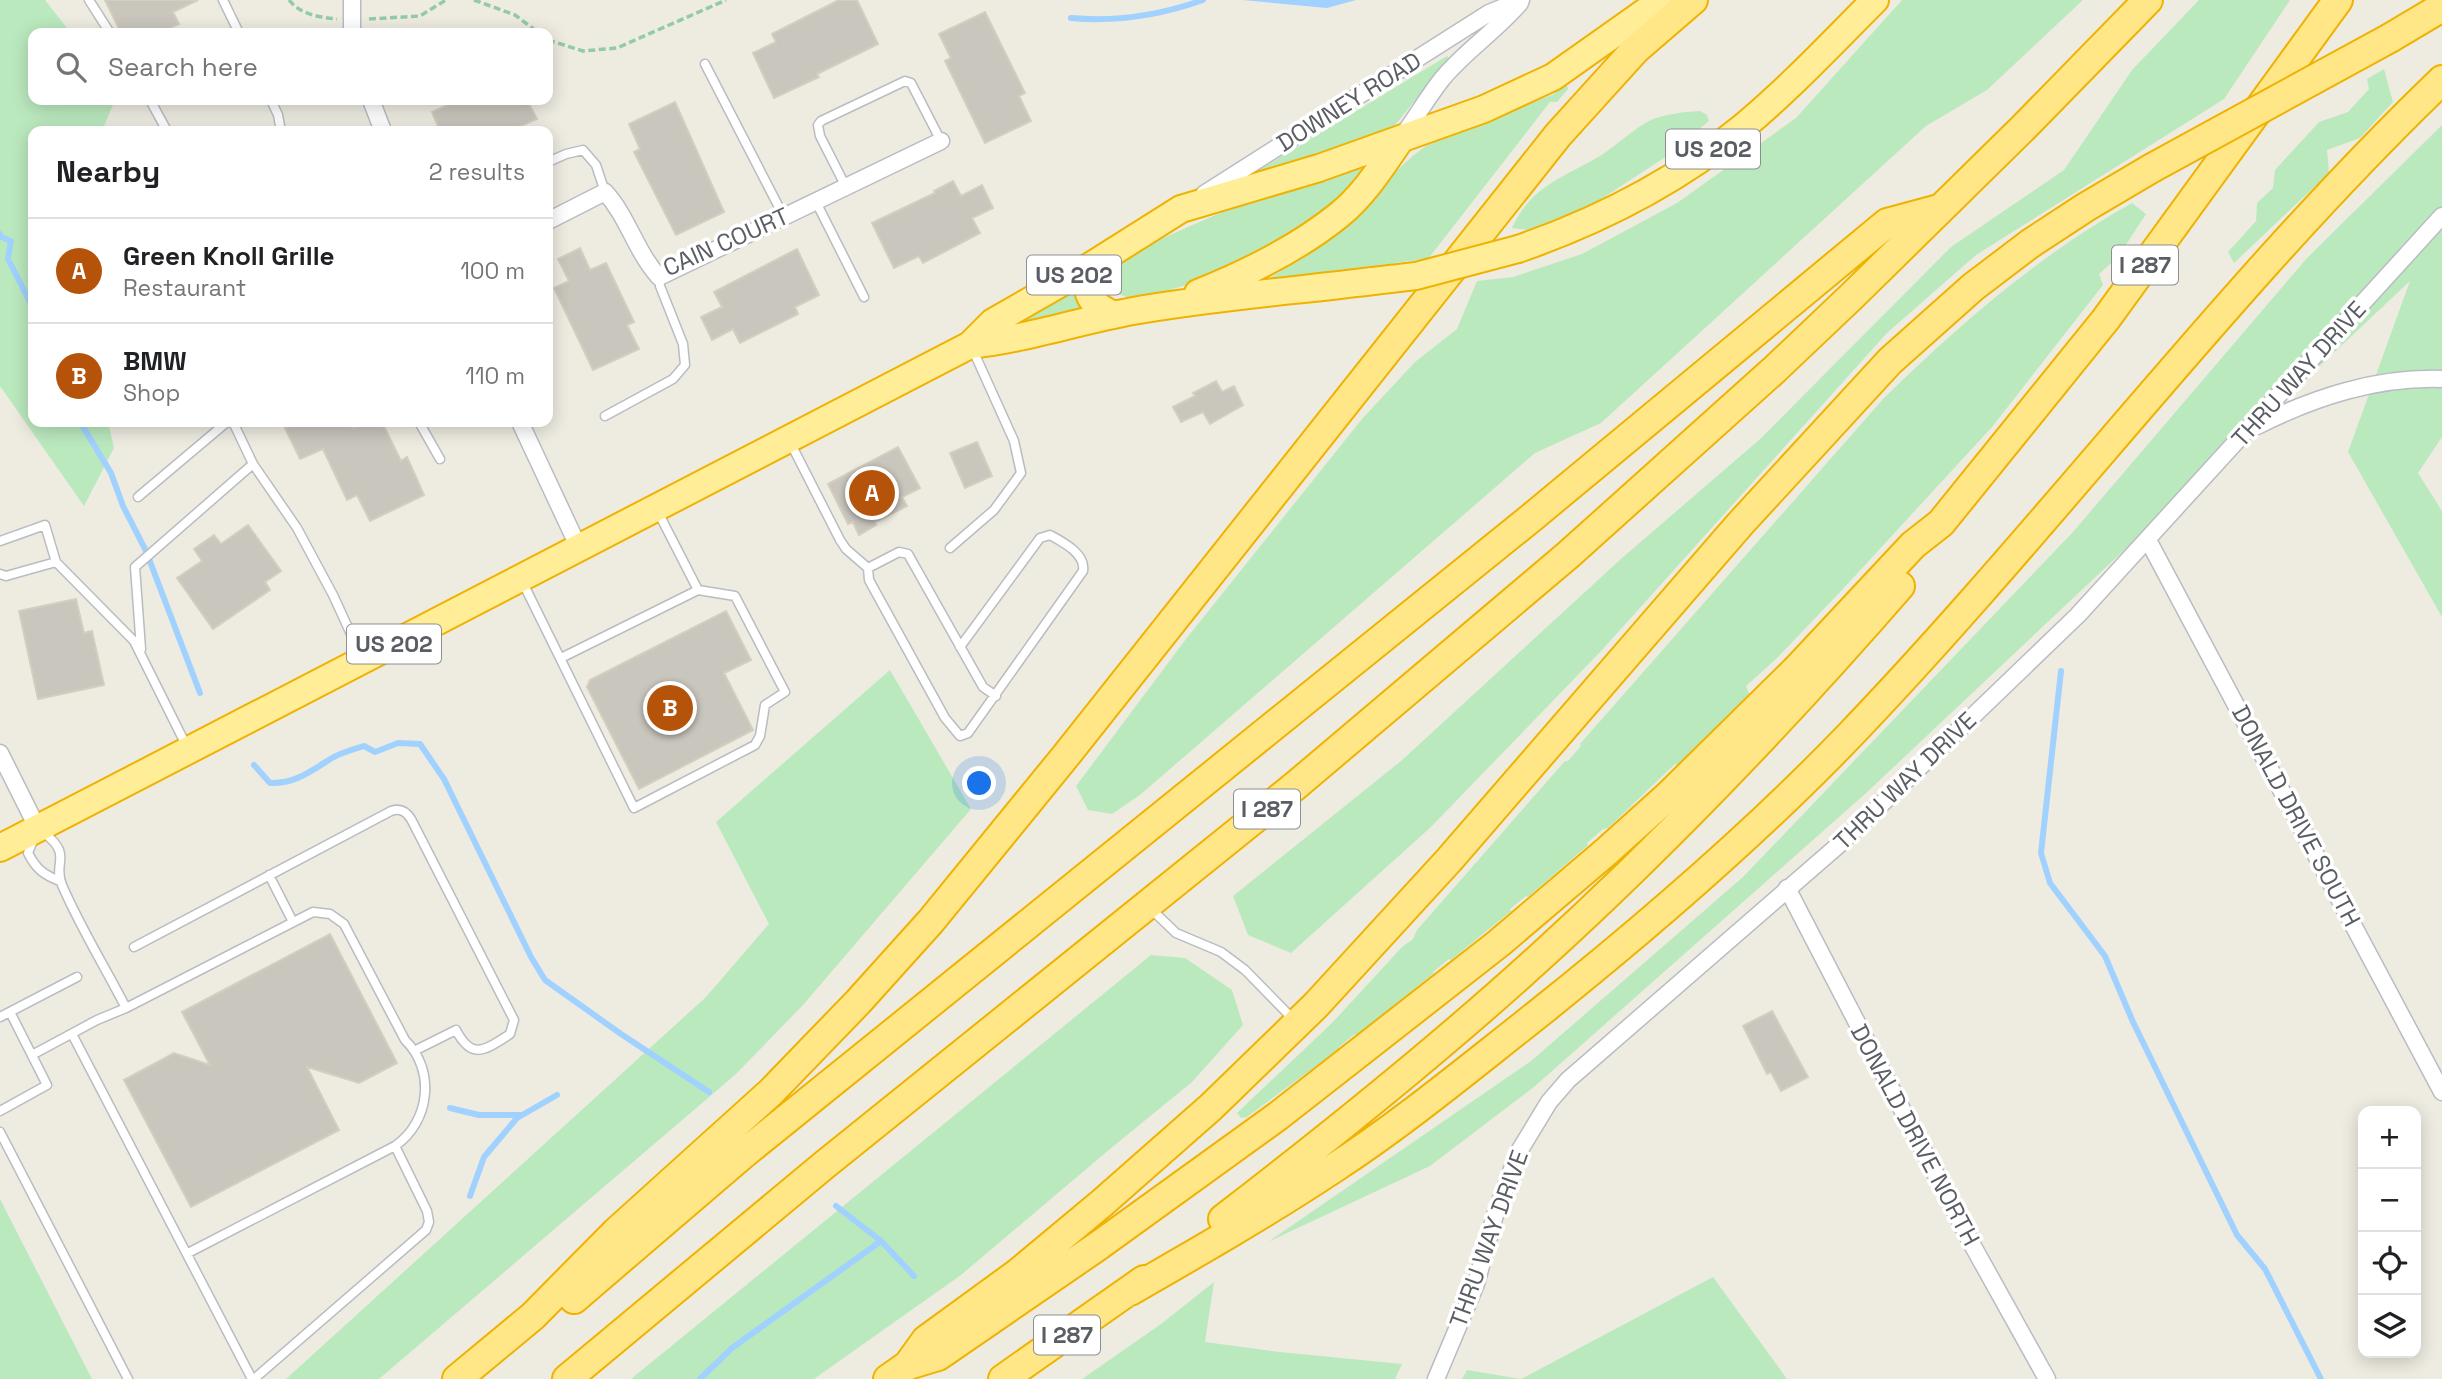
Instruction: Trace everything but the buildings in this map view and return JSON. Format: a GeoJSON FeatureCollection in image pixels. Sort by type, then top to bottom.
{"type":"FeatureCollection","features":[{"type":"Feature","properties":{"kind":"highway","name":"US 202"},"geometry":{"type":"LineString","coordinates":[[0,848],[970,345],[993,322],[1089,267],[1181,209],[1319,169],[1484,109],[1553,77],[1662,0]]}},
{"type":"Feature","properties":{"kind":"highway"},"geometry":{"type":"LineString","coordinates":[[533,1316],[616,1233],[771,1092],[931,921],[1064,758],[1558,135],[1635,50],[1693,0]]}},
{"type":"Feature","properties":{"kind":"highway","name":"US 202"},"geometry":{"type":"LineString","coordinates":[[970,345],[1002,342],[1167,305],[1416,276],[1558,236],[1656,187],[1702,157],[1769,104],[1875,0]]}},
{"type":"Feature","properties":{"kind":"highway","name":"I 287"},"geometry":{"type":"LineString","coordinates":[[567,1379],[822,1166],[1296,786],[1568,555],[1774,370],[2058,93],[2148,0]]}},
{"type":"Feature","properties":{"kind":"highway","name":"I 287"},"geometry":{"type":"LineString","coordinates":[[898,1372],[939,1356],[1278,1116],[1499,943],[1607,851],[1684,780],[1796,670],[1913,545],[1941,523],[2106,318],[2339,0]]}},
{"type":"Feature","properties":{"kind":"highway"},"geometry":{"type":"LineString","coordinates":[[898,1372],[926,1340],[1017,1273],[1102,1203],[1211,1107],[1297,1023],[1450,860],[1765,496],[1890,361],[1944,311],[2031,243],[2086,207],[2442,8]]}},
{"type":"Feature","properties":{"kind":"highway"},"geometry":{"type":"LineString","coordinates":[[1130,1291],[1281,1202],[1420,1107],[1615,953],[1770,815],[1921,659],[2174,366],[2331,193],[2442,80]]}},
{"type":"Feature","properties":{"kind":"highway"},"geometry":{"type":"LineString","coordinates":[[1167,305],[1267,262],[1331,220],[1371,181],[1400,140]]}},
{"type":"Feature","properties":{"kind":"highway","name":"I 287"},"geometry":{"type":"LineString","coordinates":[[457,1379],[533,1316],[573,1300],[742,1154],[1548,504],[1887,222],[1941,208]]}},
{"type":"Feature","properties":{"kind":"highway"},"geometry":{"type":"LineString","coordinates":[[1089,267],[1086,284],[1089,295],[1096,305],[1114,315]]}},
{"type":"Feature","properties":{"kind":"highway","name":"I 287"},"geometry":{"type":"LineString","coordinates":[[1003,1379],[1130,1291],[1304,1157],[1388,1090],[1538,959],[1623,880],[1775,727],[1926,557],[1941,523]]}},
{"type":"Feature","properties":{"kind":"street"},"geometry":{"type":"LineString","coordinates":[[352,0],[352,28]]}},
{"type":"Feature","properties":{"kind":"street","name":"DOWNEY ROAD"},"geometry":{"type":"LineString","coordinates":[[1400,140],[1442,79],[1473,46],[1506,19],[1521,0]]}},
{"type":"Feature","properties":{"kind":"street","name":"DOWNEY ROAD"},"geometry":{"type":"LineString","coordinates":[[1181,209],[1489,13],[1521,0]]}},
{"type":"Feature","properties":{"kind":"street"},"geometry":{"type":"LineString","coordinates":[[373,105],[381,126]]}},
{"type":"Feature","properties":{"kind":"street","name":"CAIN COURT"},"geometry":{"type":"LineString","coordinates":[[605,192],[619,207],[651,269],[659,278],[941,141]]}},
{"type":"Feature","properties":{"kind":"street"},"geometry":{"type":"LineString","coordinates":[[553,218],[605,192]]}},
{"type":"Feature","properties":{"kind":"street","name":"THRU WAY DRIVE"},"geometry":{"type":"LineString","coordinates":[[1436,1379],[1476,1284],[1495,1215],[1518,1153],[1549,1102],[1590,1059],[1842,842],[2078,615],[2442,216]]}},
{"type":"Feature","properties":{"kind":"street"},"geometry":{"type":"LineString","coordinates":[[2248,430],[2298,406],[2349,389],[2423,378],[2442,379]]}},
{"type":"Feature","properties":{"kind":"street"},"geometry":{"type":"LineString","coordinates":[[522,427],[579,548]]}},
{"type":"Feature","properties":{"kind":"street","name":"DONALD DRIVE SOUTH"},"geometry":{"type":"LineString","coordinates":[[2148,540],[2442,1092]]}},
{"type":"Feature","properties":{"kind":"street"},"geometry":{"type":"LineString","coordinates":[[0,752],[38,828]]}},
{"type":"Feature","properties":{"kind":"street","name":"DONALD DRIVE NORTH"},"geometry":{"type":"LineString","coordinates":[[1787,888],[1974,1248],[2047,1379]]}},
{"type":"Feature","properties":{"kind":"lane"},"geometry":{"type":"LineString","coordinates":[[89,0],[107,28]]}},
{"type":"Feature","properties":{"kind":"lane"},"geometry":{"type":"LineString","coordinates":[[223,0],[237,28]]}},
{"type":"Feature","properties":{"kind":"lane"},"geometry":{"type":"LineString","coordinates":[[705,64],[784,217]]}},
{"type":"Feature","properties":{"kind":"lane"},"geometry":{"type":"LineString","coordinates":[[846,187],[820,136],[818,125],[821,121],[909,81],[941,141]]}},
{"type":"Feature","properties":{"kind":"lane"},"geometry":{"type":"LineString","coordinates":[[154,105],[164,126]]}},
{"type":"Feature","properties":{"kind":"lane"},"geometry":{"type":"LineString","coordinates":[[273,105],[280,126]]}},
{"type":"Feature","properties":{"kind":"lane"},"geometry":{"type":"LineString","coordinates":[[553,160],[583,150],[596,165],[605,192]]}},
{"type":"Feature","properties":{"kind":"lane"},"geometry":{"type":"LineString","coordinates":[[816,202],[864,297]]}},
{"type":"Feature","properties":{"kind":"lane"},"geometry":{"type":"LineString","coordinates":[[605,415],[673,379],[685,365],[683,344],[659,278]]}},
{"type":"Feature","properties":{"kind":"lane"},"geometry":{"type":"LineString","coordinates":[[950,548],[994,510],[1021,473],[1014,440],[970,345]]}},
{"type":"Feature","properties":{"kind":"lane"},"geometry":{"type":"LineString","coordinates":[[138,497],[221,427]]}},
{"type":"Feature","properties":{"kind":"lane"},"geometry":{"type":"LineString","coordinates":[[235,427],[253,464],[297,528],[333,595],[363,660]]}},
{"type":"Feature","properties":{"kind":"lane"},"geometry":{"type":"LineString","coordinates":[[422,427],[440,459]]}},
{"type":"Feature","properties":{"kind":"lane"},"geometry":{"type":"LineString","coordinates":[[788,438],[840,540],[846,549],[869,568]]}},
{"type":"Feature","properties":{"kind":"lane"},"geometry":{"type":"LineString","coordinates":[[141,652],[135,567],[253,464]]}},
{"type":"Feature","properties":{"kind":"lane"},"geometry":{"type":"LineString","coordinates":[[656,508],[698,590]]}},
{"type":"Feature","properties":{"kind":"lane"},"geometry":{"type":"LineString","coordinates":[[0,541],[44,525],[57,562],[134,641],[189,752]]}},
{"type":"Feature","properties":{"kind":"lane"},"geometry":{"type":"LineString","coordinates":[[869,568],[869,580],[944,718],[958,735],[962,736],[968,733],[996,696],[1083,571],[1084,561],[1053,537],[1042,536],[960,647]]}},
{"type":"Feature","properties":{"kind":"lane"},"geometry":{"type":"LineString","coordinates":[[869,568],[899,552],[908,554],[983,687],[996,696]]}},
{"type":"Feature","properties":{"kind":"lane"},"geometry":{"type":"LineString","coordinates":[[0,574],[6,576],[57,562]]}},
{"type":"Feature","properties":{"kind":"lane"},"geometry":{"type":"LineString","coordinates":[[521,578],[634,808],[755,745],[760,736],[765,705],[785,692],[735,596],[698,590],[561,658]]}},
{"type":"Feature","properties":{"kind":"lane"},"geometry":{"type":"LineString","coordinates":[[134,947],[391,811],[400,810],[409,816],[514,1020],[510,1034],[481,1049],[467,1048],[456,1030],[415,1050]]}},
{"type":"Feature","properties":{"kind":"lane"},"geometry":{"type":"LineString","coordinates":[[60,881],[46,876],[35,867],[29,853],[38,828],[56,842],[61,856],[60,881],[126,1008]]}},
{"type":"Feature","properties":{"kind":"lane"},"geometry":{"type":"LineString","coordinates":[[269,876],[293,922]]}},
{"type":"Feature","properties":{"kind":"lane"},"geometry":{"type":"LineString","coordinates":[[1148,906],[1176,933],[1221,951],[1245,970],[1297,1023]]}},
{"type":"Feature","properties":{"kind":"lane"},"geometry":{"type":"LineString","coordinates":[[32,1055],[313,912],[330,914],[344,924],[405,1040],[415,1050],[426,1090],[423,1107],[415,1125],[405,1139],[395,1146],[188,1253]]}},
{"type":"Feature","properties":{"kind":"lane"},"geometry":{"type":"LineString","coordinates":[[0,1017],[77,977]]}},
{"type":"Feature","properties":{"kind":"lane"},"geometry":{"type":"LineString","coordinates":[[0,1111],[47,1085],[10,1012]]}},
{"type":"Feature","properties":{"kind":"lane"},"geometry":{"type":"LineString","coordinates":[[72,1034],[253,1379],[426,1230],[429,1222],[427,1211],[395,1146]]}},
{"type":"Feature","properties":{"kind":"lane"},"geometry":{"type":"LineString","coordinates":[[0,1132],[128,1379]]}},
{"type":"Feature","properties":{"kind":"path"},"geometry":{"type":"LineString","coordinates":[[474,0],[515,15],[532,28]]}},
{"type":"Feature","properties":{"kind":"path"},"geometry":{"type":"LineString","coordinates":[[553,42],[583,51],[617,48],[726,0]]}},
{"type":"Feature","properties":{"kind":"green space"},"geometry":{"type":"Polygon","coordinates":[[[0,0],[45,0],[67,28],[28,28],[28,105],[113,105],[104,126],[28,126],[28,426],[0,386],[0,0]]]}},
{"type":"Feature","properties":{"kind":"green space"},"geometry":{"type":"Polygon","coordinates":[[[1902,0],[2083,0],[1987,90],[1926,126],[1601,423],[1535,453],[1140,795],[1112,814],[1088,810],[1076,786],[1186,639],[1362,419],[1415,362],[1457,329],[1477,281],[1513,277],[1582,254],[1677,203],[1796,118],[1902,0]]]}},
{"type":"Feature","properties":{"kind":"green space"},"geometry":{"type":"Polygon","coordinates":[[[2199,0],[2290,0],[2224,99],[1976,255],[1887,333],[1602,650],[1431,827],[1291,953],[1248,935],[1233,896],[1401,761],[1622,558],[1759,440],[1951,247],[2064,170],[2132,70],[2199,0]]]}},
{"type":"Feature","properties":{"kind":"green space"},"geometry":{"type":"Polygon","coordinates":[[[1447,56],[1449,58],[1396,124],[1377,137],[1252,177],[1251,175],[1447,56]]]}},
{"type":"Feature","properties":{"kind":"green space"},"geometry":{"type":"Polygon","coordinates":[[[2384,69],[2393,102],[2360,138],[2327,150],[2329,173],[2234,263],[2228,252],[2256,221],[2257,203],[2273,188],[2275,170],[2319,122],[2348,112],[2369,89],[2367,79],[2384,69]]]}},
{"type":"Feature","properties":{"kind":"green space"},"geometry":{"type":"Polygon","coordinates":[[[1567,85],[1568,89],[1557,102],[1550,102],[1428,259],[1393,263],[1390,266],[1268,279],[1339,231],[1405,163],[1426,146],[1554,94],[1555,90],[1567,85]]]}},
{"type":"Feature","properties":{"kind":"green space"},"geometry":{"type":"Polygon","coordinates":[[[1700,111],[1707,115],[1709,121],[1664,158],[1589,207],[1529,230],[1512,228],[1529,201],[1540,191],[1603,154],[1641,126],[1666,115],[1700,111]]]}},
{"type":"Feature","properties":{"kind":"green space"},"geometry":{"type":"Polygon","coordinates":[[[2442,125],[2442,437],[2418,473],[2442,511],[2442,617],[2348,452],[2410,281],[1864,795],[1534,1087],[1430,1166],[1268,1242],[1531,1061],[1743,877],[2073,532],[2307,258],[2442,125]]]}},
{"type":"Feature","properties":{"kind":"green space"},"geometry":{"type":"Polygon","coordinates":[[[1360,168],[1365,172],[1311,226],[1196,282],[1136,300],[1121,295],[1108,284],[1107,274],[1112,264],[1172,234],[1264,197],[1360,168]]]}},
{"type":"Feature","properties":{"kind":"green space"},"geometry":{"type":"Polygon","coordinates":[[[2132,203],[2146,214],[2118,257],[2099,274],[2103,285],[1992,427],[1842,590],[1776,659],[1746,686],[1749,694],[1677,765],[1528,897],[1339,1049],[1247,1117],[1241,1118],[1237,1113],[1333,1022],[1402,947],[1413,939],[1417,930],[1884,398],[2002,292],[2065,245],[2132,203]]]}},
{"type":"Feature","properties":{"kind":"green space"},"geometry":{"type":"Polygon","coordinates":[[[1074,288],[1087,312],[1005,328],[1074,288]]]}},
{"type":"Feature","properties":{"kind":"green space"},"geometry":{"type":"Polygon","coordinates":[[[29,427],[109,427],[114,448],[84,506],[29,427]]]}},
{"type":"Feature","properties":{"kind":"green space"},"geometry":{"type":"Polygon","coordinates":[[[890,670],[971,809],[803,1005],[735,1075],[379,1379],[286,1379],[706,997],[769,924],[716,822],[890,670]]]}},
{"type":"Feature","properties":{"kind":"green space"},"geometry":{"type":"Polygon","coordinates":[[[1151,955],[1185,958],[1232,990],[1243,1025],[1192,1082],[961,1275],[814,1379],[631,1379],[1151,955]]]}},
{"type":"Feature","properties":{"kind":"green space"},"geometry":{"type":"Polygon","coordinates":[[[0,1199],[92,1379],[0,1379],[0,1199]]]}},
{"type":"Feature","properties":{"kind":"green space"},"geometry":{"type":"Polygon","coordinates":[[[1713,1277],[1787,1379],[1521,1379],[1713,1277]]]}},
{"type":"Feature","properties":{"kind":"green space"},"geometry":{"type":"Polygon","coordinates":[[[1214,1282],[1205,1342],[1402,1364],[1395,1379],[1082,1379],[1161,1324],[1214,1282]]]}},
{"type":"Feature","properties":{"kind":"green space"},"geometry":{"type":"Polygon","coordinates":[[[1467,1370],[1521,1379],[1462,1379],[1467,1370]]]}},
{"type":"Feature","properties":{"kind":"water"},"geometry":{"type":"Polygon","coordinates":[[[1242,0],[1356,0],[1327,8],[1242,0]]]}},
{"type":"Feature","properties":{"kind":"waterway"},"geometry":{"type":"LineString","coordinates":[[1071,18],[1138,16],[1203,0]]}},
{"type":"Feature","properties":{"kind":"waterway"},"geometry":{"type":"LineString","coordinates":[[0,234],[11,241],[8,259],[28,298]]}},
{"type":"Feature","properties":{"kind":"waterway"},"geometry":{"type":"LineString","coordinates":[[83,427],[111,473],[123,506],[146,551],[200,693]]}},
{"type":"Feature","properties":{"kind":"waterway"},"geometry":{"type":"LineString","coordinates":[[2061,671],[2041,853],[2050,883],[2105,956],[2133,1022],[2237,1235],[2265,1269],[2321,1379]]}},
{"type":"Feature","properties":{"kind":"waterway"},"geometry":{"type":"LineString","coordinates":[[254,765],[270,783],[279,783],[302,776],[336,756],[364,746],[375,752],[398,743],[420,744],[444,779],[531,957],[545,980],[709,1092]]}},
{"type":"Feature","properties":{"kind":"waterway"},"geometry":{"type":"LineString","coordinates":[[470,1196],[484,1157],[517,1118],[557,1095]]}},
{"type":"Feature","properties":{"kind":"waterway"},"geometry":{"type":"LineString","coordinates":[[450,1108],[479,1115],[521,1115]]}},
{"type":"Feature","properties":{"kind":"waterway"},"geometry":{"type":"LineString","coordinates":[[836,1206],[881,1241],[914,1276]]}},
{"type":"Feature","properties":{"kind":"waterway"},"geometry":{"type":"LineString","coordinates":[[700,1379],[732,1348],[881,1241]]}},
{"type":"Feature","properties":{"kind":"place","name":"Green Knoll Grille"},"geometry":{"type":"Point","coordinates":[872,493]}},
{"type":"Feature","properties":{"kind":"place","name":"BMW"},"geometry":{"type":"Point","coordinates":[670,708]}}]}
